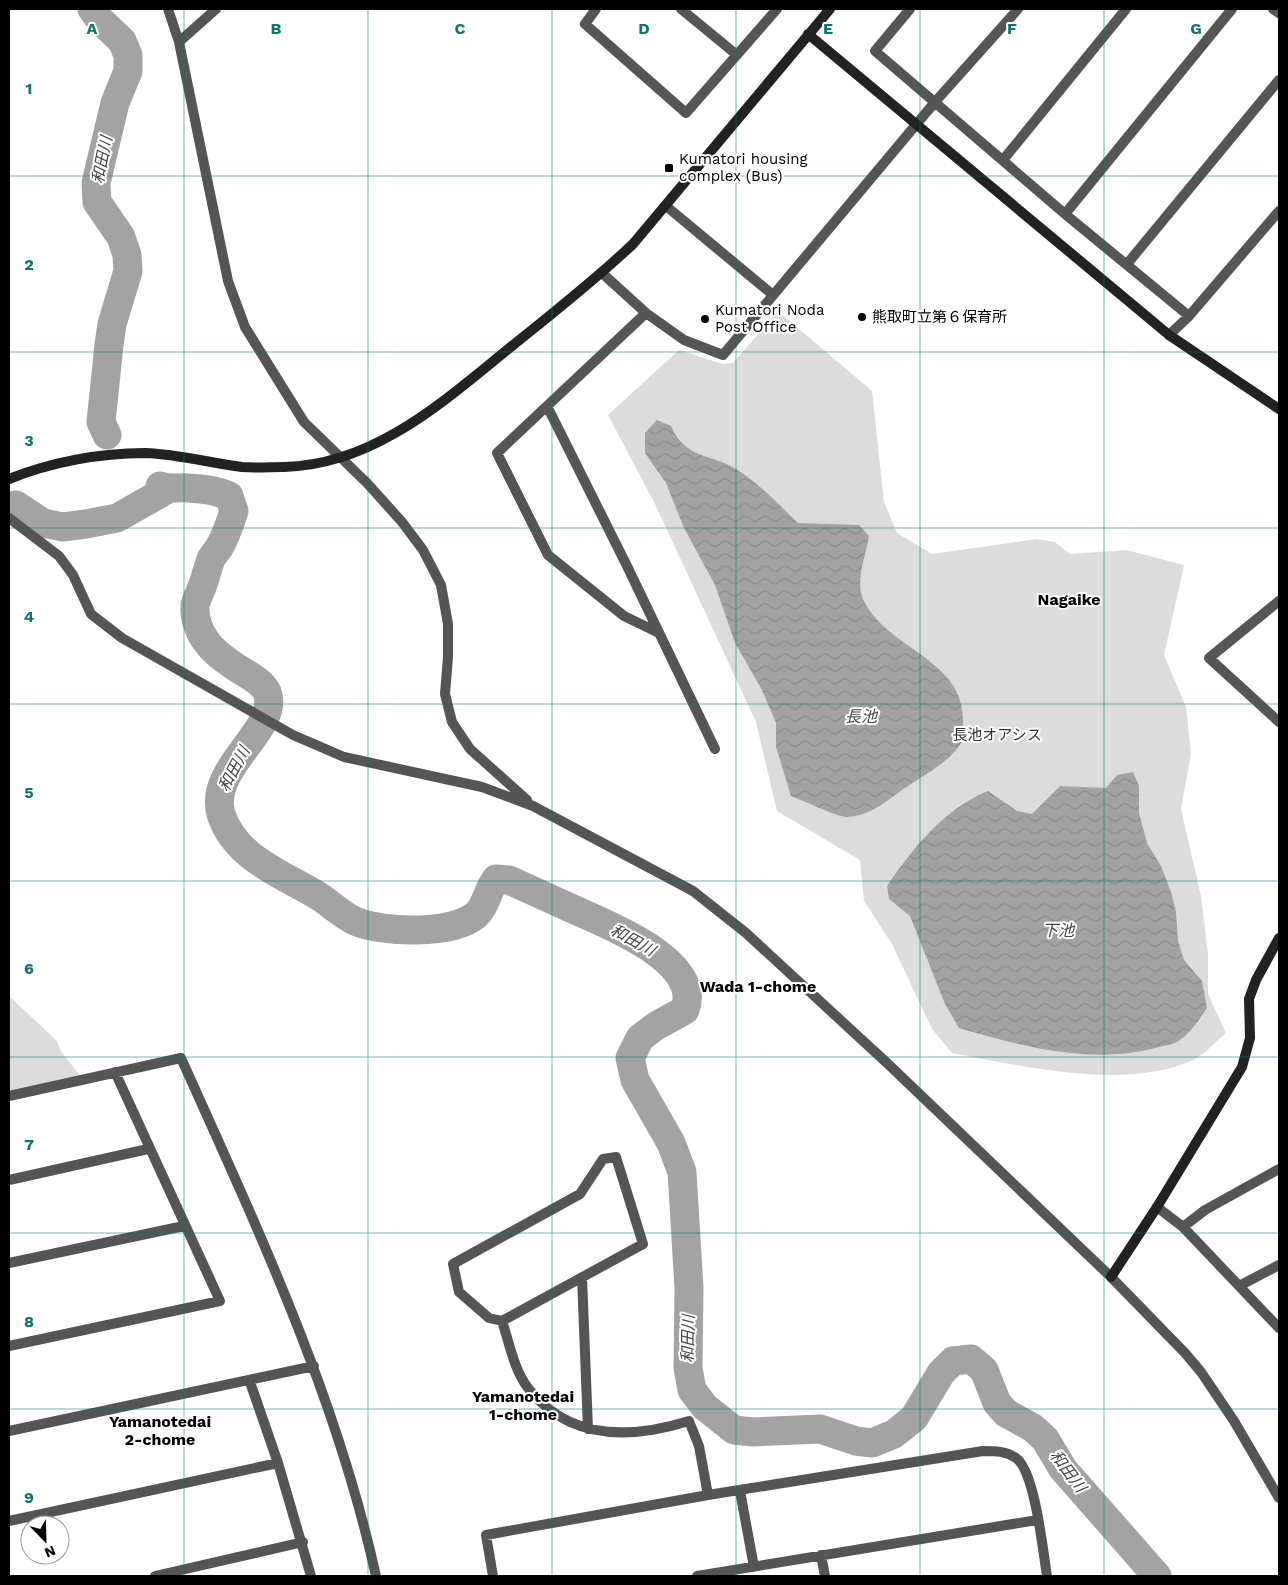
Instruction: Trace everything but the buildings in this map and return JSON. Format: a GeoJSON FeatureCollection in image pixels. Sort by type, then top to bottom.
{"type":"FeatureCollection","features":[{"type":"Feature","properties":{"kind":"street"},"geometry":{"type":"LineString","coordinates":[[168,9],[179,42],[228,281],[245,327],[304,422],[402,522],[423,550],[441,585],[448,624],[445,694],[452,722],[470,749],[533,806]]}},
{"type":"Feature","properties":{"kind":"street"},"geometry":{"type":"LineString","coordinates":[[179,42],[216,9]]}},
{"type":"Feature","properties":{"kind":"street"},"geometry":{"type":"LineString","coordinates":[[596,9],[585,24],[686,113],[777,9]]}},
{"type":"Feature","properties":{"kind":"street"},"geometry":{"type":"LineString","coordinates":[[681,9],[737,55]]}},
{"type":"Feature","properties":{"kind":"street"},"geometry":{"type":"LineString","coordinates":[[9,479],[52,465],[101,456],[146,453],[244,467],[287,467],[341,459],[384,441],[440,404],[602,273],[633,244],[830,9]]}},
{"type":"Feature","properties":{"kind":"street"},"geometry":{"type":"LineString","coordinates":[[910,9],[875,51],[1065,214],[1190,316]]}},
{"type":"Feature","properties":{"kind":"street"},"geometry":{"type":"LineString","coordinates":[[602,273],[646,313],[684,340],[723,355],[918,125],[935,102],[1018,9]]}},
{"type":"Feature","properties":{"kind":"street"},"geometry":{"type":"LineString","coordinates":[[1065,214],[1232,9]]}},
{"type":"Feature","properties":{"kind":"street"},"geometry":{"type":"LineString","coordinates":[[1273,9],[1279,14]]}},
{"type":"Feature","properties":{"kind":"street"},"geometry":{"type":"LineString","coordinates":[[1002,160],[1122,10]]}},
{"type":"Feature","properties":{"kind":"street"},"geometry":{"type":"LineString","coordinates":[[808,34],[1169,335],[1279,409]]}},
{"type":"Feature","properties":{"kind":"street"},"geometry":{"type":"LineString","coordinates":[[1127,264],[1279,80]]}},
{"type":"Feature","properties":{"kind":"street"},"geometry":{"type":"LineString","coordinates":[[666,206],[773,295]]}},
{"type":"Feature","properties":{"kind":"street"},"geometry":{"type":"LineString","coordinates":[[1169,335],[1190,316],[1279,211]]}},
{"type":"Feature","properties":{"kind":"street"},"geometry":{"type":"LineString","coordinates":[[646,313],[497,453],[548,555],[624,616],[657,632]]}},
{"type":"Feature","properties":{"kind":"street"},"geometry":{"type":"LineString","coordinates":[[547,406],[715,749]]}},
{"type":"Feature","properties":{"kind":"street"},"geometry":{"type":"LineString","coordinates":[[9,518],[59,556],[73,575],[91,614],[122,638],[254,714],[293,735],[344,757],[482,787],[533,806],[693,891],[746,933],[887,1063],[1110,1277],[1201,1372],[1234,1421],[1279,1498]]}},
{"type":"Feature","properties":{"kind":"street"},"geometry":{"type":"LineString","coordinates":[[1279,601],[1209,658],[1279,722]]}},
{"type":"Feature","properties":{"kind":"street"},"geometry":{"type":"LineString","coordinates":[[1110,1277],[1157,1207],[1242,1067],[1250,1038],[1249,999],[1256,980],[1279,938]]}},
{"type":"Feature","properties":{"kind":"street"},"geometry":{"type":"LineString","coordinates":[[9,1096],[181,1058],[272,1262],[314,1366],[361,1515],[376,1576]]}},
{"type":"Feature","properties":{"kind":"street"},"geometry":{"type":"LineString","coordinates":[[9,1346],[220,1301],[148,1149],[115,1072]]}},
{"type":"Feature","properties":{"kind":"street"},"geometry":{"type":"LineString","coordinates":[[9,1180],[148,1149]]}},
{"type":"Feature","properties":{"kind":"street"},"geometry":{"type":"LineString","coordinates":[[616,1157],[643,1244],[582,1277],[502,1321],[489,1318],[459,1292],[453,1264],[580,1194],[603,1159],[616,1157]]}},
{"type":"Feature","properties":{"kind":"street"},"geometry":{"type":"LineString","coordinates":[[1183,1227],[1204,1210],[1279,1169]]}},
{"type":"Feature","properties":{"kind":"street"},"geometry":{"type":"LineString","coordinates":[[1157,1207],[1183,1227],[1241,1285],[1279,1328]]}},
{"type":"Feature","properties":{"kind":"street"},"geometry":{"type":"LineString","coordinates":[[9,1263],[184,1226]]}},
{"type":"Feature","properties":{"kind":"street"},"geometry":{"type":"LineString","coordinates":[[1241,1285],[1279,1265]]}},
{"type":"Feature","properties":{"kind":"street"},"geometry":{"type":"LineString","coordinates":[[582,1277],[588,1429]]}},
{"type":"Feature","properties":{"kind":"street"},"geometry":{"type":"LineString","coordinates":[[502,1321],[516,1363],[528,1387],[547,1408],[566,1422],[588,1429],[631,1433],[667,1427],[689,1420],[699,1446],[708,1496]]}},
{"type":"Feature","properties":{"kind":"street"},"geometry":{"type":"LineString","coordinates":[[9,1431],[250,1382],[314,1366]]}},
{"type":"Feature","properties":{"kind":"street"},"geometry":{"type":"LineString","coordinates":[[250,1382],[303,1542],[311,1576]]}},
{"type":"Feature","properties":{"kind":"street"},"geometry":{"type":"LineString","coordinates":[[494,1576],[486,1534],[983,1451],[1003,1451],[1018,1459],[1028,1476],[1047,1576]]}},
{"type":"Feature","properties":{"kind":"street"},"geometry":{"type":"LineString","coordinates":[[9,1521],[278,1463]]}},
{"type":"Feature","properties":{"kind":"street"},"geometry":{"type":"LineString","coordinates":[[740,1491],[754,1566]]}},
{"type":"Feature","properties":{"kind":"street"},"geometry":{"type":"LineString","coordinates":[[697,1576],[1037,1520]]}},
{"type":"Feature","properties":{"kind":"street"},"geometry":{"type":"LineString","coordinates":[[155,1576],[303,1542]]}},
{"type":"Feature","properties":{"kind":"street"},"geometry":{"type":"LineString","coordinates":[[821,1555],[825,1576]]}},
{"type":"Feature","properties":{"kind":"green space","name":"長池オアシス"},"geometry":{"type":"Polygon","coordinates":[[[778,311],[872,391],[884,502],[897,533],[932,554],[1037,539],[1055,542],[1070,554],[1126,550],[1184,565],[1164,655],[1186,707],[1191,754],[1181,809],[1201,896],[1208,954],[1208,994],[1226,1033],[1193,1060],[1166,1069],[1137,1074],[1106,1075],[1042,1069],[952,1053],[932,1029],[892,944],[864,901],[860,860],[777,811],[756,722],[655,504],[608,415],[679,350],[723,364],[733,363],[778,311]]]}},
{"type":"Feature","properties":{"kind":"green space"},"geometry":{"type":"Polygon","coordinates":[[[9,996],[56,1040],[62,1053],[83,1079],[9,1096],[9,996]]]}},
{"type":"Feature","properties":{"kind":"water","name":"長池"},"geometry":{"type":"Polygon","coordinates":[[[657,420],[671,426],[677,437],[691,450],[736,469],[753,481],[798,523],[859,525],[869,536],[860,584],[863,599],[874,617],[889,631],[939,669],[952,684],[961,702],[962,741],[944,762],[880,806],[856,816],[843,817],[791,796],[776,747],[776,723],[762,690],[735,643],[715,585],[684,528],[666,483],[645,453],[645,433],[657,420]]]}},
{"type":"Feature","properties":{"kind":"water","name":"下池"},"geometry":{"type":"Polygon","coordinates":[[[1133,772],[1139,786],[1139,813],[1147,843],[1161,866],[1171,892],[1176,912],[1178,941],[1184,960],[1202,981],[1207,1008],[1204,1013],[1190,1031],[1177,1042],[1131,1053],[1106,1055],[1081,1054],[1031,1047],[959,1028],[945,1004],[910,916],[889,899],[887,886],[931,831],[957,808],[988,791],[1017,811],[1032,814],[1060,786],[1106,788],[1117,775],[1133,772]]]}},
{"type":"Feature","properties":{"kind":"waterway","name":"和田川"},"geometry":{"type":"LineString","coordinates":[[92,9],[100,20],[122,41],[128,55],[128,71],[115,103],[96,183],[97,202],[121,237],[127,255],[128,271],[112,324],[109,345],[101,422],[107,435]]}},
{"type":"Feature","properties":{"kind":"waterway","name":"和田川"},"geometry":{"type":"LineString","coordinates":[[160,486],[204,489],[224,494],[229,496],[234,511],[224,538],[211,559],[196,601],[195,610],[199,629],[209,645],[224,659],[260,683],[268,695],[268,709],[263,722],[224,781],[220,797],[221,814],[228,830],[237,843],[263,864],[320,897],[341,913],[355,921],[382,928],[399,930],[434,929],[465,921],[476,915],[479,911],[496,879],[509,880],[629,935],[667,961],[680,976],[687,992],[685,1010],[656,1026],[640,1038],[630,1058],[635,1080],[671,1143],[682,1172],[689,1288],[688,1368],[692,1390],[705,1407],[734,1430],[753,1432],[820,1429],[856,1441],[872,1443],[894,1434],[914,1418],[941,1373],[953,1361],[971,1359],[984,1370],[997,1403],[1006,1413],[1033,1428],[1045,1439],[1063,1469],[1157,1576]]}},
{"type":"Feature","properties":{"kind":"waterway"},"geometry":{"type":"LineString","coordinates":[[16,505],[43,523],[63,527],[117,518],[168,489]]}},
{"type":"Feature","properties":{"kind":"place","name":"Kumatori housing complex (Bus)"},"geometry":{"type":"Point","coordinates":[669,168]}},
{"type":"Feature","properties":{"kind":"place","name":"熊取町立第６保育所"},"geometry":{"type":"Point","coordinates":[862,317]}},
{"type":"Feature","properties":{"kind":"place","name":"Kumatori Noda Post Office"},"geometry":{"type":"Point","coordinates":[705,319]}},
{"type":"Feature","properties":{"kind":"district","name":"Nagaike"},"geometry":{"type":"Point","coordinates":[1069,599]}},
{"type":"Feature","properties":{"kind":"district","name":"Wada 1-chome"},"geometry":{"type":"Point","coordinates":[758,986]}},
{"type":"Feature","properties":{"kind":"district","name":"Yamanotedai 1-chome"},"geometry":{"type":"Point","coordinates":[523,1405]}},
{"type":"Feature","properties":{"kind":"district","name":"Yamanotedai 2-chome"},"geometry":{"type":"Point","coordinates":[160,1430]}}]}
